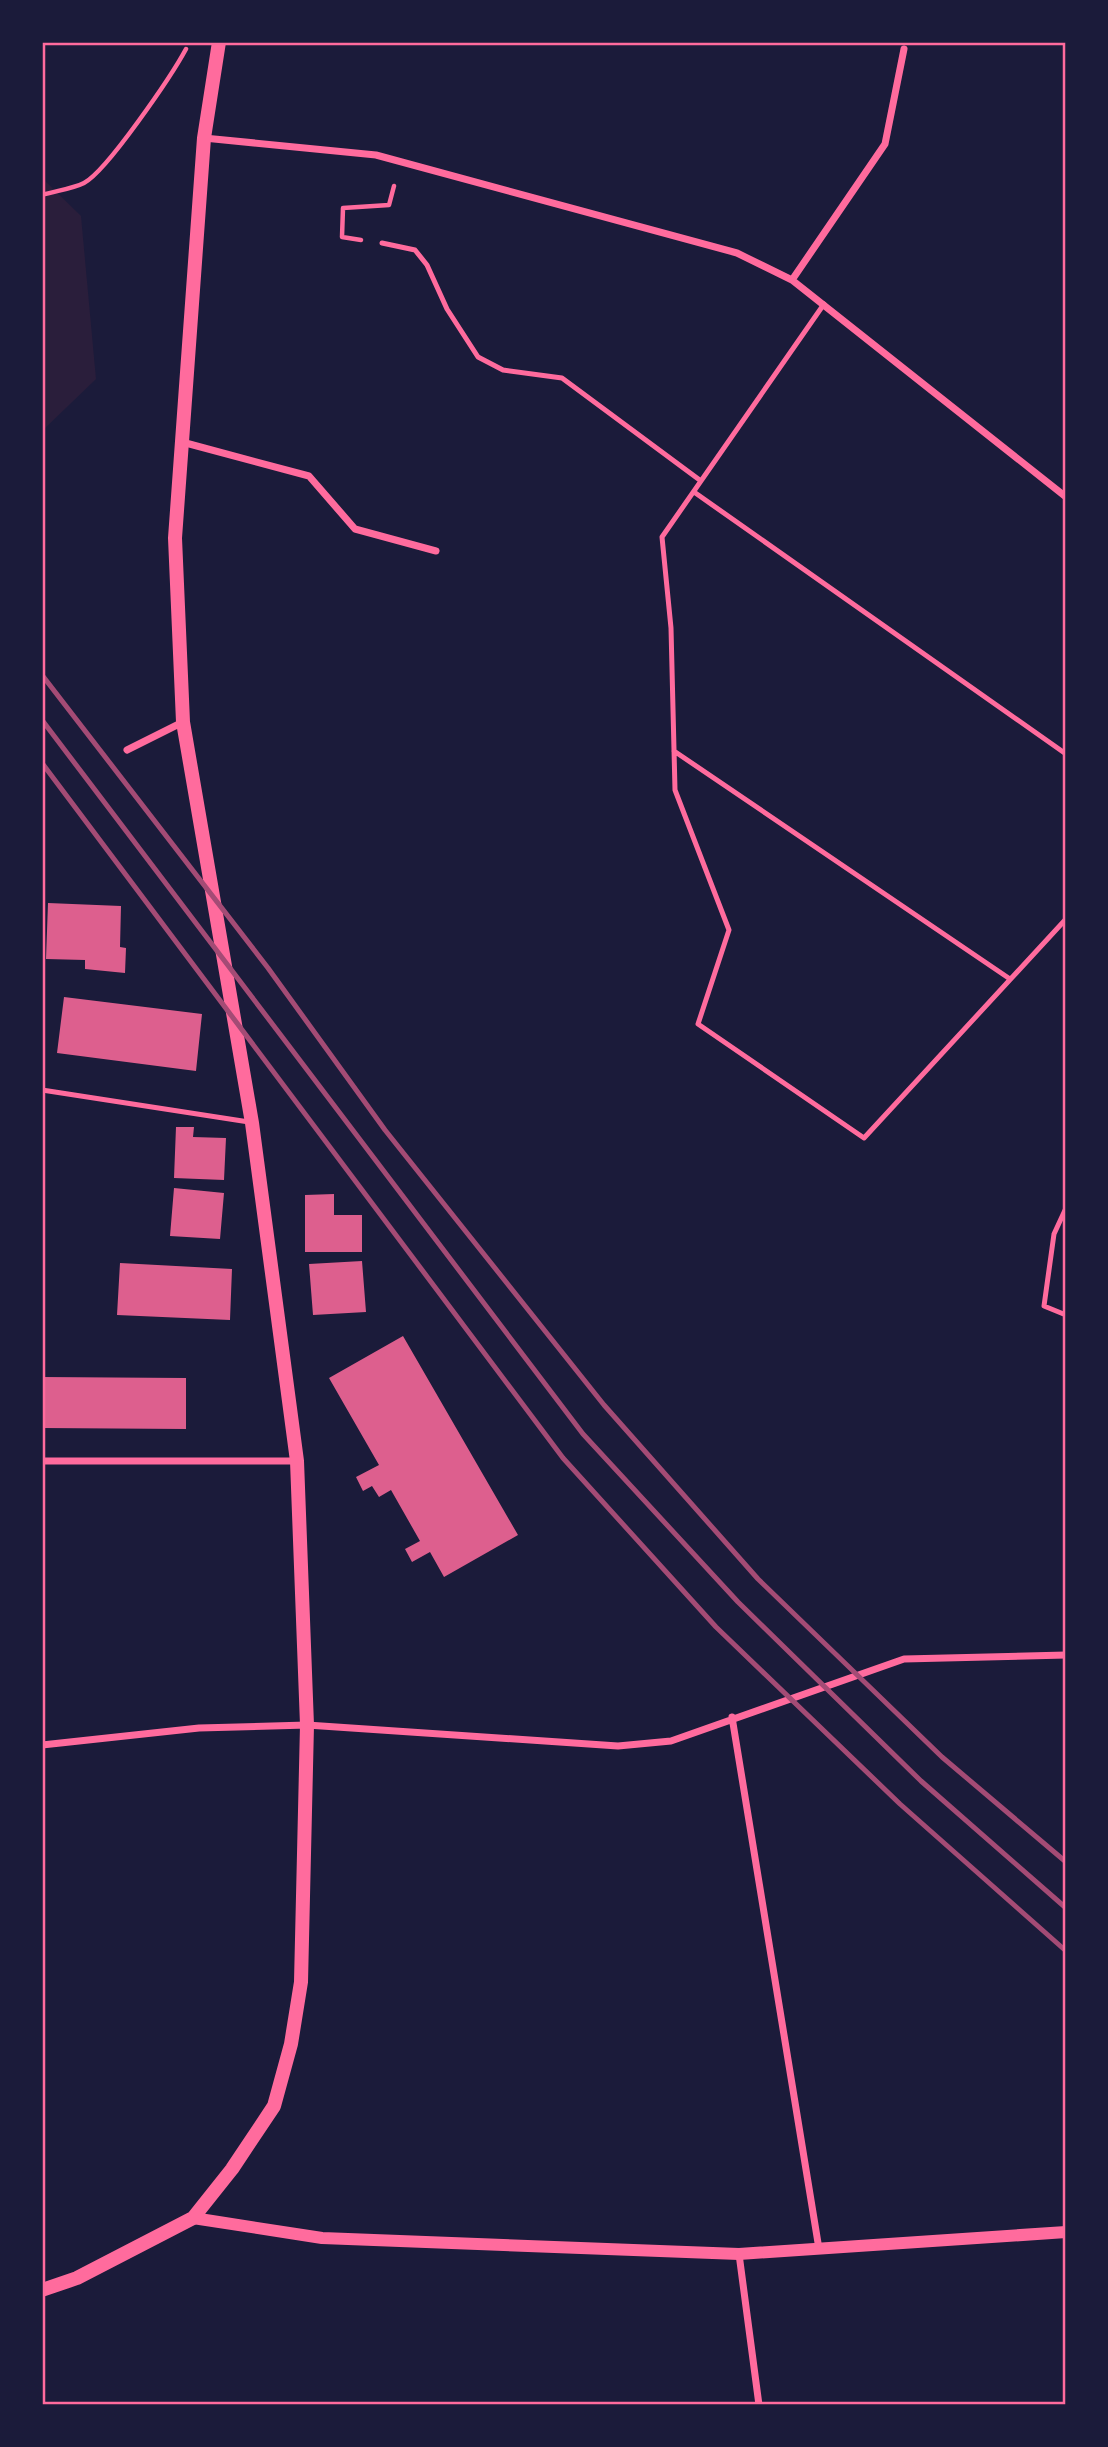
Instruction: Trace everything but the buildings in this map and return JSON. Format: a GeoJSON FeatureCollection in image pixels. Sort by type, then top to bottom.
{"type":"FeatureCollection","features":[{"type":"Feature","properties":{"kind":"main road"},"geometry":{"type":"LineString","coordinates":[[43,2286],[77,2278],[193,2218],[232,2169],[274,2106],[291,2044],[301,1982],[307,1725],[297,1461],[252,1123],[183,722],[175,538],[204,138],[219,42]]}},
{"type":"Feature","properties":{"kind":"street"},"geometry":{"type":"LineString","coordinates":[[792,279],[886,144],[904,49]]}},
{"type":"Feature","properties":{"kind":"street"},"geometry":{"type":"LineString","coordinates":[[204,138],[376,155],[737,253],[792,279],[1066,497]]}},
{"type":"Feature","properties":{"kind":"street"},"geometry":{"type":"LineString","coordinates":[[182,442],[309,476],[355,529],[436,551]]}},
{"type":"Feature","properties":{"kind":"street"},"geometry":{"type":"LineString","coordinates":[[127,750],[183,722]]}},
{"type":"Feature","properties":{"kind":"street"},"geometry":{"type":"LineString","coordinates":[[42,1461],[297,1461]]}},
{"type":"Feature","properties":{"kind":"street"},"geometry":{"type":"LineString","coordinates":[[42,1745],[199,1728],[307,1725],[618,1746],[671,1741],[732,1717],[904,1659],[1066,1655]]}},
{"type":"Feature","properties":{"kind":"street"},"geometry":{"type":"LineString","coordinates":[[732,1717],[818,2249]]}},
{"type":"Feature","properties":{"kind":"street"},"geometry":{"type":"LineString","coordinates":[[193,2218],[322,2238],[739,2254],[1066,2232]]}},
{"type":"Feature","properties":{"kind":"street"},"geometry":{"type":"LineString","coordinates":[[739,2254],[759,2405]]}},
{"type":"Feature","properties":{"kind":"lane"},"geometry":{"type":"LineString","coordinates":[[382,243],[415,250],[427,265],[447,309],[478,357],[503,370],[562,378],[701,481]]}},
{"type":"Feature","properties":{"kind":"lane"},"geometry":{"type":"LineString","coordinates":[[824,304],[662,537],[671,628],[675,790],[729,930],[698,1024],[864,1138],[1066,919]]}},
{"type":"Feature","properties":{"kind":"lane"},"geometry":{"type":"LineString","coordinates":[[694,492],[1066,754]]}},
{"type":"Feature","properties":{"kind":"lane"},"geometry":{"type":"LineString","coordinates":[[674,751],[1010,979]]}},
{"type":"Feature","properties":{"kind":"lane"},"geometry":{"type":"LineString","coordinates":[[42,1090],[252,1123]]}},
{"type":"Feature","properties":{"kind":"lane"},"geometry":{"type":"LineString","coordinates":[[1066,1208],[1054,1234],[1044,1306],[1066,1315]]}},
{"type":"Feature","properties":{"kind":"path"},"geometry":{"type":"LineString","coordinates":[[42,195],[85,182],[103,165],[169,80],[190,42]]}},
{"type":"Feature","properties":{"kind":"path"},"geometry":{"type":"LineString","coordinates":[[382,243],[342,237],[343,208],[389,205]]}},
{"type":"Feature","properties":{"kind":"shaded area"},"geometry":{"type":"Polygon","coordinates":[[[42,178],[81,216],[96,379],[42,431],[42,178]]]}},
{"type":"Feature","properties":{"kind":"railway"},"geometry":{"type":"LineString","coordinates":[[42,675],[268,968],[385,1130],[604,1405],[758,1579],[942,1757],[1066,1862]]}},
{"type":"Feature","properties":{"kind":"railway"},"geometry":{"type":"LineString","coordinates":[[42,720],[583,1434],[738,1602],[921,1781],[1066,1908]]}},
{"type":"Feature","properties":{"kind":"railway"},"geometry":{"type":"LineString","coordinates":[[42,763],[563,1458],[716,1627],[900,1804],[1066,1951]]}}]}
